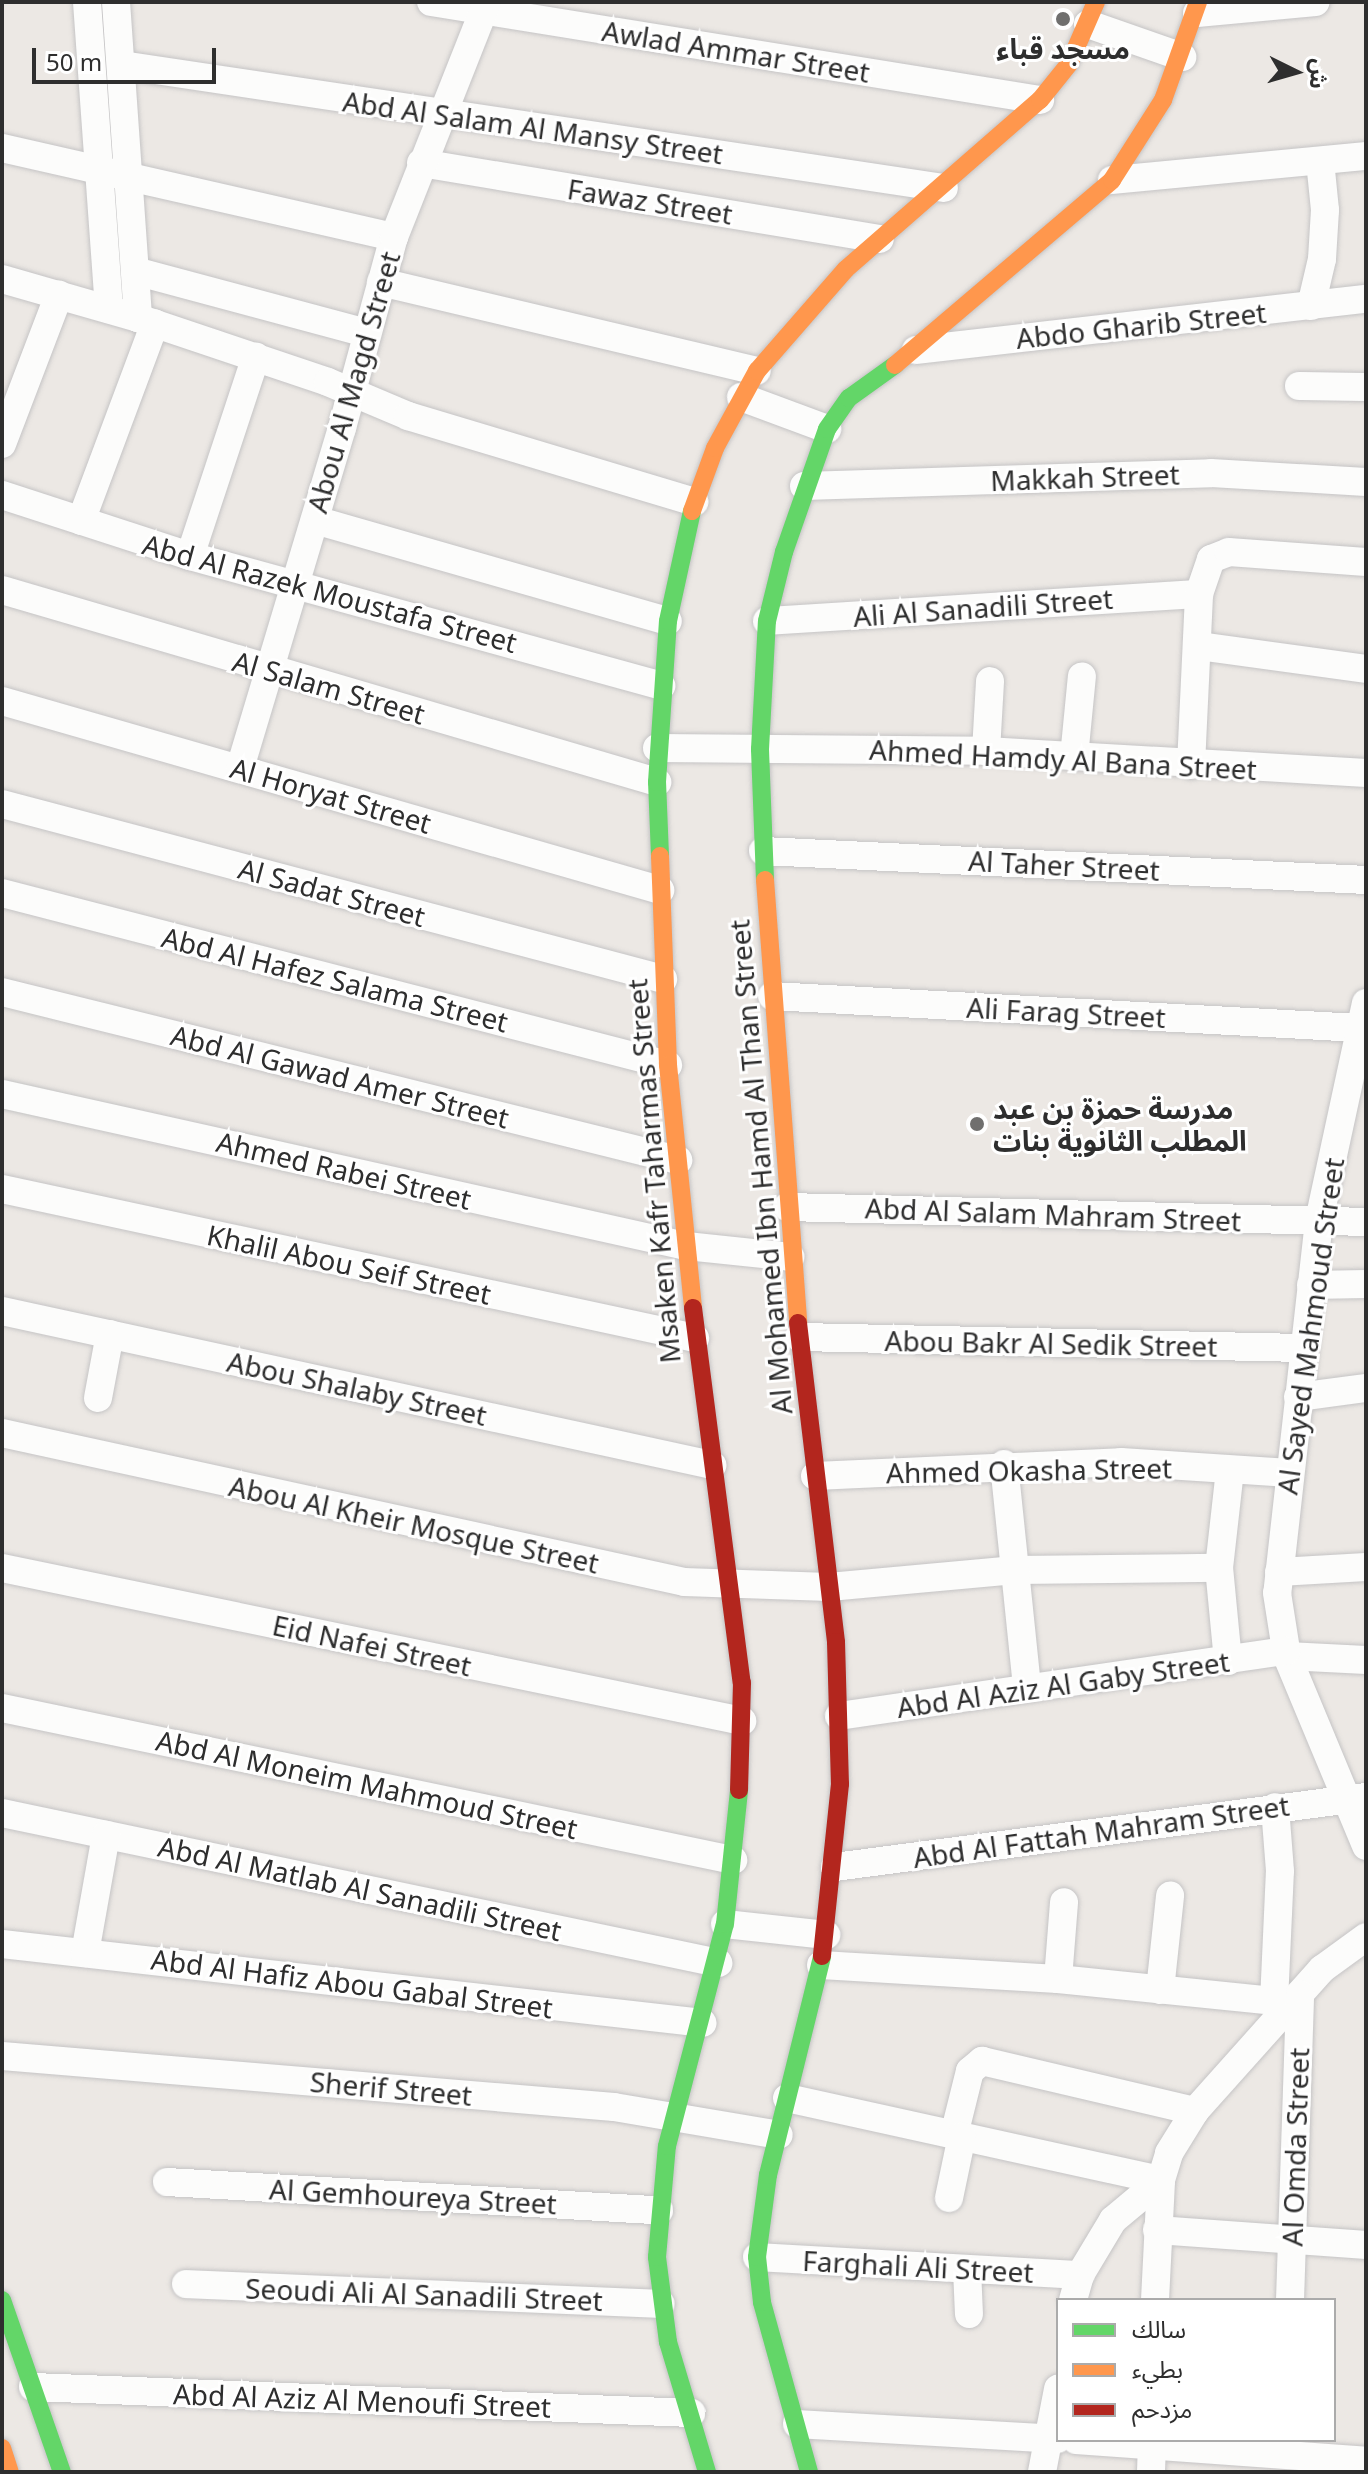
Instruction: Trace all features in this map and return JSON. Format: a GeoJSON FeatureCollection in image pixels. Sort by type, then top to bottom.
{"type":"FeatureCollection","features":[{"type":"Feature","properties":{"kind":"street"},"geometry":{"type":"LineString","coordinates":[[87,2],[109,309]]}},
{"type":"Feature","properties":{"kind":"street"},"geometry":{"type":"LineString","coordinates":[[81,521],[146,320],[135,271],[116,2]]}},
{"type":"Feature","properties":{"kind":"street","name":"Awlad Ammar Street"},"geometry":{"type":"LineString","coordinates":[[431,2],[486,6],[1040,100]]}},
{"type":"Feature","properties":{"kind":"street"},"geometry":{"type":"LineString","coordinates":[[1198,8],[1315,2]]}},
{"type":"Feature","properties":{"kind":"street","name":"Abou Al Magd Street"},"geometry":{"type":"LineString","coordinates":[[240,768],[352,393],[394,237],[486,6]]}},
{"type":"Feature","properties":{"kind":"street","name":"Al Mohamed Ibn Hamd Al Than Street"},"geometry":{"type":"LineString","coordinates":[[809,2472],[762,2302],[757,2257],[759,2215],[826,1935],[835,1867],[839,1716],[829,1587],[790,1257],[772,996],[760,749],[767,621],[804,486],[827,429],[849,398],[916,350],[1112,180],[1140,141],[1182,57],[1198,8]]}},
{"type":"Feature","properties":{"kind":"street"},"geometry":{"type":"LineString","coordinates":[[1092,13],[1182,57]]}},
{"type":"Feature","properties":{"kind":"street","name":"Msaken Kafr Taharmas Street"},"geometry":{"type":"LineString","coordinates":[[707,2472],[661,2304],[659,2210],[673,2116],[703,2023],[725,1924],[733,1860],[742,1721],[732,1586],[695,1338],[668,1065],[657,748],[668,621],[694,502],[741,397],[757,371],[815,300],[880,239],[944,188],[1040,100],[1069,64],[1092,13]]}},
{"type":"Feature","properties":{"kind":"street","name":"Abd Al Salam Al Mansy Street"},"geometry":{"type":"LineString","coordinates":[[122,65],[944,188]]}},
{"type":"Feature","properties":{"kind":"street"},"geometry":{"type":"LineString","coordinates":[[2,148],[394,237]]}},
{"type":"Feature","properties":{"kind":"street"},"geometry":{"type":"LineString","coordinates":[[1112,180],[1366,156]]}},
{"type":"Feature","properties":{"kind":"street"},"geometry":{"type":"LineString","coordinates":[[1311,306],[1325,222],[1320,161]]}},
{"type":"Feature","properties":{"kind":"street","name":"Fawaz Street"},"geometry":{"type":"LineString","coordinates":[[421,163],[880,239]]}},
{"type":"Feature","properties":{"kind":"street"},"geometry":{"type":"LineString","coordinates":[[135,271],[367,333]]}},
{"type":"Feature","properties":{"kind":"street"},"geometry":{"type":"LineString","coordinates":[[2,279],[146,320],[256,357],[408,416],[694,502]]}},
{"type":"Feature","properties":{"kind":"street"},"geometry":{"type":"LineString","coordinates":[[381,282],[757,371]]}},
{"type":"Feature","properties":{"kind":"street"},"geometry":{"type":"LineString","coordinates":[[2,444],[59,295]]}},
{"type":"Feature","properties":{"kind":"street","name":"Abdo Gharib Street"},"geometry":{"type":"LineString","coordinates":[[916,350],[1366,299]]}},
{"type":"Feature","properties":{"kind":"street"},"geometry":{"type":"LineString","coordinates":[[190,556],[256,357]]}},
{"type":"Feature","properties":{"kind":"street"},"geometry":{"type":"LineString","coordinates":[[1299,386],[1366,387]]}},
{"type":"Feature","properties":{"kind":"street"},"geometry":{"type":"LineString","coordinates":[[741,397],[827,429]]}},
{"type":"Feature","properties":{"kind":"street","name":"Makkah Street"},"geometry":{"type":"LineString","coordinates":[[804,486],[1211,473],[1366,482]]}},
{"type":"Feature","properties":{"kind":"street","name":"Abd Al Razek Moustafa Street"},"geometry":{"type":"LineString","coordinates":[[2,495],[190,556],[661,686]]}},
{"type":"Feature","properties":{"kind":"street"},"geometry":{"type":"LineString","coordinates":[[315,520],[668,621]]}},
{"type":"Feature","properties":{"kind":"street"},"geometry":{"type":"LineString","coordinates":[[1191,765],[1199,646],[1199,594],[1211,559],[1229,552],[1366,562]]}},
{"type":"Feature","properties":{"kind":"street","name":"Al Salam Street"},"geometry":{"type":"LineString","coordinates":[[2,590],[657,782]]}},
{"type":"Feature","properties":{"kind":"street","name":"Ali Al Sanadili Street"},"geometry":{"type":"LineString","coordinates":[[767,621],[1199,594]]}},
{"type":"Feature","properties":{"kind":"street"},"geometry":{"type":"LineString","coordinates":[[1199,646],[1366,669]]}},
{"type":"Feature","properties":{"kind":"street"},"geometry":{"type":"LineString","coordinates":[[1074,757],[1082,676]]}},
{"type":"Feature","properties":{"kind":"street"},"geometry":{"type":"LineString","coordinates":[[986,751],[990,681]]}},
{"type":"Feature","properties":{"kind":"street","name":"Al Horyat Street"},"geometry":{"type":"LineString","coordinates":[[2,701],[660,890]]}},
{"type":"Feature","properties":{"kind":"street","name":"Ahmed Hamdy Al Bana Street"},"geometry":{"type":"LineString","coordinates":[[657,748],[986,751],[1366,773]]}},
{"type":"Feature","properties":{"kind":"street","name":"Al Sadat Street"},"geometry":{"type":"LineString","coordinates":[[2,804],[663,979]]}},
{"type":"Feature","properties":{"kind":"street","name":"Al Taher Street"},"geometry":{"type":"LineString","coordinates":[[763,851],[1366,880]]}},
{"type":"Feature","properties":{"kind":"street","name":"Abd Al Hafez Salama Street"},"geometry":{"type":"LineString","coordinates":[[2,893],[668,1065]]}},
{"type":"Feature","properties":{"kind":"street","name":"Abd Al Gawad Amer Street"},"geometry":{"type":"LineString","coordinates":[[2,992],[678,1160]]}},
{"type":"Feature","properties":{"kind":"street","name":"Ali Farag Street"},"geometry":{"type":"LineString","coordinates":[[772,996],[1363,1016]]}},
{"type":"Feature","properties":{"kind":"street","name":"Al Sayed Mahmoud Street"},"geometry":{"type":"LineString","coordinates":[[1363,1016],[1356,1080],[1319,1221],[1279,1572],[1286,1653],[1355,1798],[1366,1846]]}},
{"type":"Feature","properties":{"kind":"street","name":"Ahmed Rabei Street"},"geometry":{"type":"LineString","coordinates":[[2,1094],[686,1246],[790,1257]]}},
{"type":"Feature","properties":{"kind":"street","name":"Khalil Abou Seif Street"},"geometry":{"type":"LineString","coordinates":[[2,1189],[695,1338]]}},
{"type":"Feature","properties":{"kind":"street","name":"Abd Al Salam Mahram Street"},"geometry":{"type":"LineString","coordinates":[[787,1207],[1366,1222]]}},
{"type":"Feature","properties":{"kind":"street"},"geometry":{"type":"LineString","coordinates":[[1311,1285],[1366,1284]]}},
{"type":"Feature","properties":{"kind":"street","name":"Abou Shalaby Street"},"geometry":{"type":"LineString","coordinates":[[2,1311],[712,1465]]}},
{"type":"Feature","properties":{"kind":"street"},"geometry":{"type":"LineString","coordinates":[[98,1398],[110,1334]]}},
{"type":"Feature","properties":{"kind":"street","name":"Abou Bakr Al Sedik Street"},"geometry":{"type":"LineString","coordinates":[[799,1337],[1303,1348]]}},
{"type":"Feature","properties":{"kind":"street"},"geometry":{"type":"LineString","coordinates":[[1298,1397],[1366,1388]]}},
{"type":"Feature","properties":{"kind":"street","name":"Abou Al Kheir Mosque Street"},"geometry":{"type":"LineString","coordinates":[[2,1433],[659,1578],[732,1586],[829,1587],[1015,1570],[1219,1568]]}},
{"type":"Feature","properties":{"kind":"street","name":"Ahmed Okasha Street"},"geometry":{"type":"LineString","coordinates":[[815,1476],[1004,1464],[1121,1462],[1290,1473]]}},
{"type":"Feature","properties":{"kind":"street"},"geometry":{"type":"LineString","coordinates":[[1004,1464],[1027,1688]]}},
{"type":"Feature","properties":{"kind":"street"},"geometry":{"type":"LineString","coordinates":[[1228,1661],[1219,1568],[1230,1470]]}},
{"type":"Feature","properties":{"kind":"street"},"geometry":{"type":"LineString","coordinates":[[1279,1572],[1366,1567]]}},
{"type":"Feature","properties":{"kind":"street","name":"Eid Nafei Street"},"geometry":{"type":"LineString","coordinates":[[2,1568],[742,1721]]}},
{"type":"Feature","properties":{"kind":"street","name":"Abd Al Aziz Al Gaby Street"},"geometry":{"type":"LineString","coordinates":[[839,1716],[1286,1653],[1366,1660]]}},
{"type":"Feature","properties":{"kind":"street","name":"Abd Al Moneim Mahmoud Street"},"geometry":{"type":"LineString","coordinates":[[2,1708],[733,1860]]}},
{"type":"Feature","properties":{"kind":"street","name":"Abd Al Fattah Mahram Street"},"geometry":{"type":"LineString","coordinates":[[835,1867],[1355,1798]]}},
{"type":"Feature","properties":{"kind":"street","name":"Al Omda Street"},"geometry":{"type":"LineString","coordinates":[[1275,1807],[1289,2000],[1290,2298]]}},
{"type":"Feature","properties":{"kind":"street","name":"Abd Al Matlab Al Sanadili Street"},"geometry":{"type":"LineString","coordinates":[[2,1813],[718,1963]]}},
{"type":"Feature","properties":{"kind":"street"},"geometry":{"type":"LineString","coordinates":[[85,1953],[106,1835]]}},
{"type":"Feature","properties":{"kind":"street"},"geometry":{"type":"LineString","coordinates":[[1160,1990],[1170,1896]]}},
{"type":"Feature","properties":{"kind":"street"},"geometry":{"type":"LineString","coordinates":[[1058,1979],[1064,1902]]}},
{"type":"Feature","properties":{"kind":"street"},"geometry":{"type":"LineString","coordinates":[[725,1924],[826,1935]]}},
{"type":"Feature","properties":{"kind":"street"},"geometry":{"type":"LineString","coordinates":[[1155,2298],[1161,2180],[1169,2153],[1195,2111],[1289,2000],[1322,1969],[1366,1937]]}},
{"type":"Feature","properties":{"kind":"street","name":"Abd Al Hafiz Abou Gabal Street"},"geometry":{"type":"LineString","coordinates":[[2,1944],[703,2023]]}},
{"type":"Feature","properties":{"kind":"street"},"geometry":{"type":"LineString","coordinates":[[821,1965],[1058,1979],[1289,2000]]}},
{"type":"Feature","properties":{"kind":"street","name":"Sherif Street"},"geometry":{"type":"LineString","coordinates":[[2,2056],[673,2116],[779,2135]]}},
{"type":"Feature","properties":{"kind":"street"},"geometry":{"type":"LineString","coordinates":[[949,2198],[970,2071],[982,2061],[1195,2111]]}},
{"type":"Feature","properties":{"kind":"street"},"geometry":{"type":"LineString","coordinates":[[787,2098],[1161,2180]]}},
{"type":"Feature","properties":{"kind":"street"},"geometry":{"type":"LineString","coordinates":[[1077,2288],[1113,2220],[1161,2180]]}},
{"type":"Feature","properties":{"kind":"street","name":"Al Gemhoureya Street"},"geometry":{"type":"LineString","coordinates":[[167,2182],[659,2210]]}},
{"type":"Feature","properties":{"kind":"street"},"geometry":{"type":"LineString","coordinates":[[1157,2230],[1366,2245]]}},
{"type":"Feature","properties":{"kind":"street","name":"Farghali Ali Street"},"geometry":{"type":"LineString","coordinates":[[757,2257],[967,2269],[1077,2288]]}},
{"type":"Feature","properties":{"kind":"street"},"geometry":{"type":"LineString","coordinates":[[967,2269],[969,2314]]}},
{"type":"Feature","properties":{"kind":"street","name":"Seoudi Ali Al Sanadili Street"},"geometry":{"type":"LineString","coordinates":[[186,2284],[661,2304]]}},
{"type":"Feature","properties":{"kind":"street"},"geometry":{"type":"LineString","coordinates":[[2,2300],[62,2472]]}},
{"type":"Feature","properties":{"kind":"street","name":"Abd Al Aziz Al Menoufi Street"},"geometry":{"type":"LineString","coordinates":[[33,2387],[691,2413]]}},
{"type":"Feature","properties":{"kind":"street"},"geometry":{"type":"LineString","coordinates":[[797,2424],[1056,2439]]}},
{"type":"Feature","properties":{"kind":"street"},"geometry":{"type":"LineString","coordinates":[[1042,2472],[1059,2442]]}},
{"type":"Feature","properties":{"kind":"street"},"geometry":{"type":"LineString","coordinates":[[1082,2442],[1152,2452],[1366,2461]]}},
{"type":"Feature","properties":{"kind":"street"},"geometry":{"type":"LineString","coordinates":[[2,2448],[10,2472]]}},
{"type":"Feature","properties":{"kind":"traffic: fast"},"geometry":{"type":"LineString","coordinates":[[765,880],[760,749],[767,621],[784,552],[827,429],[849,398],[895,365]]}},
{"type":"Feature","properties":{"kind":"traffic: fast"},"geometry":{"type":"LineString","coordinates":[[660,856],[657,782],[668,621],[692,511]]}},
{"type":"Feature","properties":{"kind":"traffic: fast"},"geometry":{"type":"LineString","coordinates":[[707,2472],[668,2342],[657,2257],[667,2146],[725,1924],[739,1790]]}},
{"type":"Feature","properties":{"kind":"traffic: fast"},"geometry":{"type":"LineString","coordinates":[[809,2472],[762,2302],[757,2257],[768,2175],[822,1956]]}},
{"type":"Feature","properties":{"kind":"traffic: fast"},"geometry":{"type":"LineString","coordinates":[[2,2300],[62,2472]]}},
{"type":"Feature","properties":{"kind":"traffic: slow"},"geometry":{"type":"LineString","coordinates":[[692,511],[715,448],[757,371],[846,269],[1040,100],[1069,64],[1096,2]]}},
{"type":"Feature","properties":{"kind":"traffic: slow"},"geometry":{"type":"LineString","coordinates":[[895,365],[1112,180],[1163,100],[1198,2]]}},
{"type":"Feature","properties":{"kind":"traffic: slow"},"geometry":{"type":"LineString","coordinates":[[660,856],[668,1065],[693,1308]]}},
{"type":"Feature","properties":{"kind":"traffic: slow"},"geometry":{"type":"LineString","coordinates":[[765,880],[798,1323]]}},
{"type":"Feature","properties":{"kind":"traffic: slow"},"geometry":{"type":"LineString","coordinates":[[2,2448],[10,2472]]}},
{"type":"Feature","properties":{"kind":"traffic: jam"},"geometry":{"type":"LineString","coordinates":[[693,1308],[742,1683],[739,1790]]}},
{"type":"Feature","properties":{"kind":"traffic: jam"},"geometry":{"type":"LineString","coordinates":[[798,1323],[836,1642],[840,1784],[822,1956]]}},
{"type":"Feature","properties":{"kind":"place","name":"مسجد قباء"},"geometry":{"type":"Point","coordinates":[1063,19]}},
{"type":"Feature","properties":{"kind":"place","name":"مدرسة حمزة بن عبد المطلب الثانوية بنات"},"geometry":{"type":"Point","coordinates":[977,1124]}}]}
